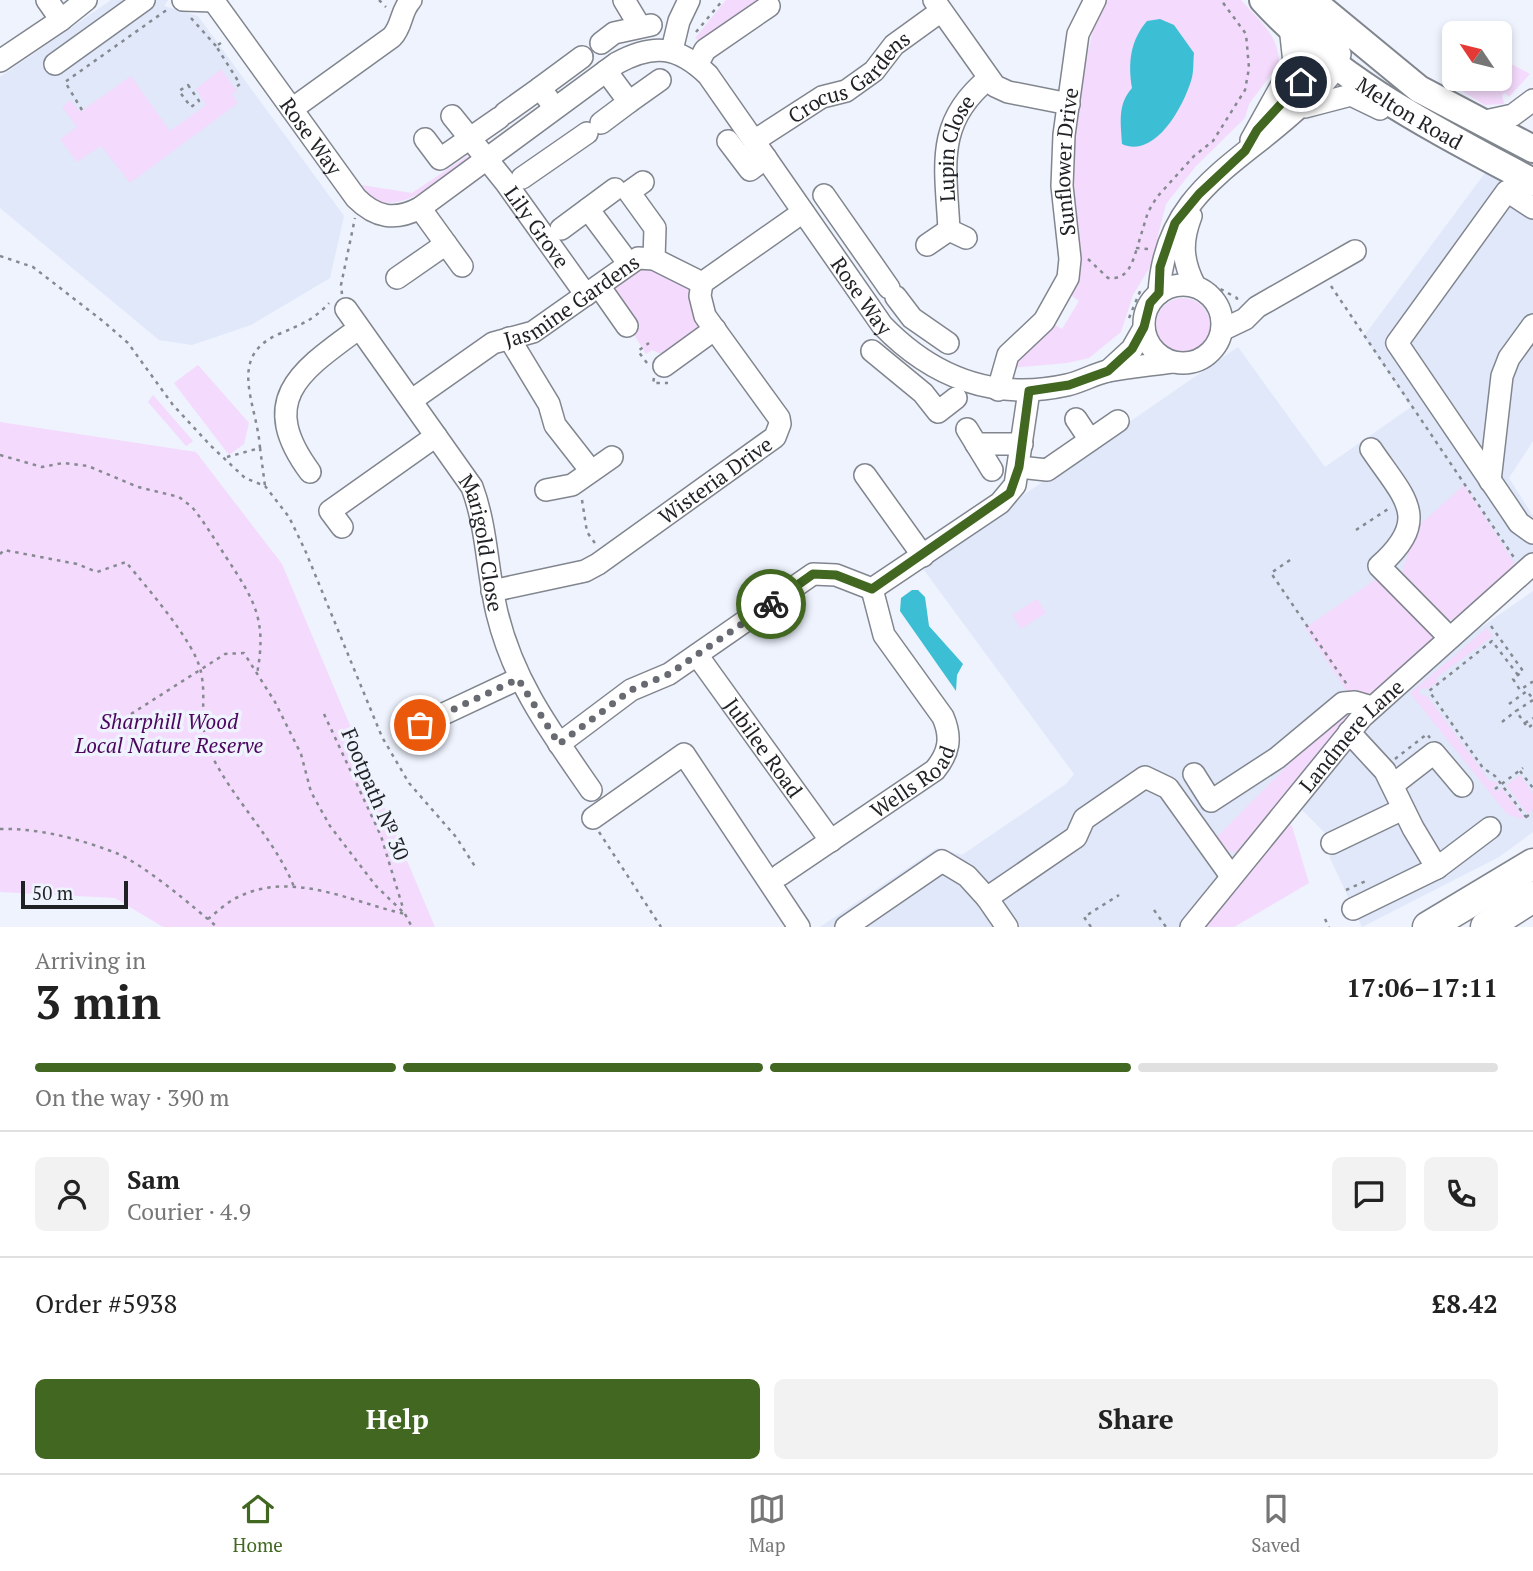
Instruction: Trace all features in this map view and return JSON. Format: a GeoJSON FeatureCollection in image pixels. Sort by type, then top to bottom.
{"type":"FeatureCollection","features":[{"type":"Feature","properties":{"kind":"highway"},"geometry":{"type":"LineString","coordinates":[[1428,927],[1533,864]]}},
{"type":"Feature","properties":{"kind":"highway"},"geometry":{"type":"LineString","coordinates":[[1486,927],[1533,897]]}},
{"type":"Feature","properties":{"kind":"main road","name":"Melton Road"},"geometry":{"type":"LineString","coordinates":[[1263,0],[1290,13],[1337,50],[1380,95],[1476,152],[1527,156]]}},
{"type":"Feature","properties":{"kind":"main road","name":"Melton Road"},"geometry":{"type":"LineString","coordinates":[[1311,0],[1337,50],[1481,122],[1527,156]]}},
{"type":"Feature","properties":{"kind":"street"},"geometry":{"type":"LineString","coordinates":[[47,0],[61,20]]}},
{"type":"Feature","properties":{"kind":"street"},"geometry":{"type":"LineString","coordinates":[[55,64],[144,0]]}},
{"type":"Feature","properties":{"kind":"street"},"geometry":{"type":"LineString","coordinates":[[182,10],[214,0]]}},
{"type":"Feature","properties":{"kind":"street","name":"Rose Way"},"geometry":{"type":"LineString","coordinates":[[214,0],[359,201],[380,216],[390,217],[421,208],[612,67],[644,51],[672,50],[698,65],[708,75],[834,258],[895,338],[910,351],[950,375],[974,385],[998,390],[1029,391],[1069,385],[1108,371],[1176,368]]}},
{"type":"Feature","properties":{"kind":"street"},"geometry":{"type":"LineString","coordinates":[[425,139],[440,159],[614,33],[645,25],[624,0]]}},
{"type":"Feature","properties":{"kind":"street"},"geometry":{"type":"LineString","coordinates":[[672,50],[674,36],[689,0]]}},
{"type":"Feature","properties":{"kind":"street","name":"Sunflower Drive"},"geometry":{"type":"LineString","coordinates":[[998,390],[1004,362],[1044,321],[1068,278],[1070,259],[1062,186],[1069,104],[1078,34],[1095,0]]}},
{"type":"Feature","properties":{"kind":"street"},"geometry":{"type":"LineString","coordinates":[[0,61],[85,1]]}},
{"type":"Feature","properties":{"kind":"street"},"geometry":{"type":"LineString","coordinates":[[292,109],[393,37],[402,23],[401,3]]}},
{"type":"Feature","properties":{"kind":"street"},"geometry":{"type":"LineString","coordinates":[[937,5],[988,79],[1008,92],[1069,104]]}},
{"type":"Feature","properties":{"kind":"street","name":"Crocus Gardens"},"geometry":{"type":"LineString","coordinates":[[760,150],[822,97],[846,91],[874,71],[894,45],[937,5]]}},
{"type":"Feature","properties":{"kind":"street"},"geometry":{"type":"LineString","coordinates":[[698,65],[705,50],[769,6]]}},
{"type":"Feature","properties":{"kind":"street"},"geometry":{"type":"LineString","coordinates":[[1245,151],[1294,63],[1290,13]]}},
{"type":"Feature","properties":{"kind":"street"},"geometry":{"type":"LineString","coordinates":[[1257,130],[1337,50]]}},
{"type":"Feature","properties":{"kind":"street"},"geometry":{"type":"LineString","coordinates":[[1337,50],[1298,109],[1245,151],[1199,194],[1175,223],[1151,289],[1144,327],[1151,346],[1176,368],[1203,358],[1245,319],[1248,307],[1297,274],[1355,251]]}},
{"type":"Feature","properties":{"kind":"street"},"geometry":{"type":"LineString","coordinates":[[591,51],[612,67],[629,102]]}},
{"type":"Feature","properties":{"kind":"street","name":"Lupin Close"},"geometry":{"type":"LineString","coordinates":[[927,245],[958,234],[945,144],[971,94],[988,79]]}},
{"type":"Feature","properties":{"kind":"street"},"geometry":{"type":"LineString","coordinates":[[522,178],[660,80]]}},
{"type":"Feature","properties":{"kind":"street"},"geometry":{"type":"LineString","coordinates":[[540,88],[555,108]]}},
{"type":"Feature","properties":{"kind":"street"},"geometry":{"type":"LineString","coordinates":[[1298,109],[1330,98],[1351,95],[1442,146],[1476,152]]}},
{"type":"Feature","properties":{"kind":"street"},"geometry":{"type":"LineString","coordinates":[[1481,122],[1513,115],[1533,100]]}},
{"type":"Feature","properties":{"kind":"street","name":"Lily Grove"},"geometry":{"type":"LineString","coordinates":[[452,116],[592,290],[627,326]]}},
{"type":"Feature","properties":{"kind":"street"},"geometry":{"type":"LineString","coordinates":[[537,121],[559,152]]}},
{"type":"Feature","properties":{"kind":"street"},"geometry":{"type":"LineString","coordinates":[[728,141],[750,170],[760,150]]}},
{"type":"Feature","properties":{"kind":"street"},"geometry":{"type":"LineString","coordinates":[[643,182],[629,192],[654,228],[654,259]]}},
{"type":"Feature","properties":{"kind":"street"},"geometry":{"type":"LineString","coordinates":[[561,229],[615,189]]}},
{"type":"Feature","properties":{"kind":"street"},"geometry":{"type":"LineString","coordinates":[[1533,208],[1507,191],[1397,342],[1519,523],[1533,533]]}},
{"type":"Feature","properties":{"kind":"street"},"geometry":{"type":"LineString","coordinates":[[1199,194],[1183,237],[1185,267],[1216,302],[1223,338]]}},
{"type":"Feature","properties":{"kind":"street"},"geometry":{"type":"LineString","coordinates":[[824,195],[912,318],[948,343]]}},
{"type":"Feature","properties":{"kind":"street"},"geometry":{"type":"LineString","coordinates":[[421,208],[462,266]]}},
{"type":"Feature","properties":{"kind":"street"},"geometry":{"type":"LineString","coordinates":[[587,209],[629,264]]}},
{"type":"Feature","properties":{"kind":"street"},"geometry":{"type":"LineString","coordinates":[[702,283],[803,212]]}},
{"type":"Feature","properties":{"kind":"street"},"geometry":{"type":"LineString","coordinates":[[834,258],[856,243]]}},
{"type":"Feature","properties":{"kind":"street"},"geometry":{"type":"LineString","coordinates":[[397,278],[446,244]]}},
{"type":"Feature","properties":{"kind":"street","name":"Jasmine Gardens"},"geometry":{"type":"LineString","coordinates":[[412,400],[493,343],[533,332],[638,258],[654,259],[702,283]]}},
{"type":"Feature","properties":{"kind":"street"},"geometry":{"type":"LineString","coordinates":[[1151,289],[1201,282]]}},
{"type":"Feature","properties":{"kind":"street","name":"Wisteria Drive"},"geometry":{"type":"LineString","coordinates":[[492,590],[585,571],[598,564],[775,437],[780,424],[779,418],[701,306],[702,283]]}},
{"type":"Feature","properties":{"kind":"street","name":"Marigold Close"},"geometry":{"type":"LineString","coordinates":[[343,299],[358,328],[472,487],[480,508],[492,590],[518,679],[591,790]]}},
{"type":"Feature","properties":{"kind":"street"},"geometry":{"type":"LineString","coordinates":[[1216,302],[1248,307]]}},
{"type":"Feature","properties":{"kind":"street"},"geometry":{"type":"LineString","coordinates":[[895,338],[912,318]]}},
{"type":"Feature","properties":{"kind":"street"},"geometry":{"type":"LineString","coordinates":[[1490,481],[1502,376],[1509,358],[1533,325]]}},
{"type":"Feature","properties":{"kind":"street","name":"Rose Way"},"geometry":{"type":"LineString","coordinates":[[1108,371],[1132,349],[1144,327]]}},
{"type":"Feature","properties":{"kind":"street"},"geometry":{"type":"LineString","coordinates":[[310,472],[288,438],[286,401],[293,383],[317,359],[358,328]]}},
{"type":"Feature","properties":{"kind":"street"},"geometry":{"type":"LineString","coordinates":[[659,368],[715,329]]}},
{"type":"Feature","properties":{"kind":"street"},"geometry":{"type":"LineString","coordinates":[[509,338],[549,404],[555,425],[590,471]]}},
{"type":"Feature","properties":{"kind":"street"},"geometry":{"type":"LineString","coordinates":[[872,351],[923,393],[938,412],[956,398]]}},
{"type":"Feature","properties":{"kind":"street"},"geometry":{"type":"LineString","coordinates":[[559,744],[631,690],[669,674],[813,574],[836,575],[872,589],[1000,503],[1010,493],[1019,467],[1029,391]]}},
{"type":"Feature","properties":{"kind":"street"},"geometry":{"type":"LineString","coordinates":[[1076,419],[1090,440]]}},
{"type":"Feature","properties":{"kind":"street"},"geometry":{"type":"LineString","coordinates":[[1019,467],[1047,470],[1063,450],[1090,440],[1118,421]]}},
{"type":"Feature","properties":{"kind":"street"},"geometry":{"type":"LineString","coordinates":[[330,511],[436,436]]}},
{"type":"Feature","properties":{"kind":"street"},"geometry":{"type":"LineString","coordinates":[[992,470],[971,437],[1022,444]]}},
{"type":"Feature","properties":{"kind":"street"},"geometry":{"type":"LineString","coordinates":[[1371,449],[1404,498],[1409,530],[1401,547],[1379,566],[1450,638]]}},
{"type":"Feature","properties":{"kind":"street"},"geometry":{"type":"LineString","coordinates":[[545,490],[572,485],[612,457]]}},
{"type":"Feature","properties":{"kind":"street"},"geometry":{"type":"LineString","coordinates":[[865,475],[923,556]]}},
{"type":"Feature","properties":{"kind":"street","name":"Landmere Lane"},"geometry":{"type":"LineString","coordinates":[[1191,927],[1349,732],[1363,704],[1450,638],[1528,568]]}},
{"type":"Feature","properties":{"kind":"street","name":"Wells Road"},"geometry":{"type":"LineString","coordinates":[[780,875],[935,771],[945,758],[948,730],[943,717],[884,635],[872,589]]}},
{"type":"Feature","properties":{"kind":"street","name":"Jubilee Road"},"geometry":{"type":"LineString","coordinates":[[697,655],[831,841]]}},
{"type":"Feature","properties":{"kind":"street"},"geometry":{"type":"LineString","coordinates":[[421,725],[518,679]]}},
{"type":"Feature","properties":{"kind":"street"},"geometry":{"type":"LineString","coordinates":[[1194,774],[1211,801],[1277,758],[1333,709],[1343,703],[1363,704]]}},
{"type":"Feature","properties":{"kind":"street"},"geometry":{"type":"LineString","coordinates":[[1349,732],[1373,765],[1394,784],[1403,808],[1437,868]]}},
{"type":"Feature","properties":{"kind":"street"},"geometry":{"type":"LineString","coordinates":[[1394,784],[1434,753],[1462,786]]}},
{"type":"Feature","properties":{"kind":"street"},"geometry":{"type":"LineString","coordinates":[[593,818],[684,754],[799,927]]}},
{"type":"Feature","properties":{"kind":"street"},"geometry":{"type":"LineString","coordinates":[[987,898],[1076,837],[1084,819],[1145,777],[1168,788],[1231,876]]}},
{"type":"Feature","properties":{"kind":"street"},"geometry":{"type":"LineString","coordinates":[[1332,843],[1403,808]]}},
{"type":"Feature","properties":{"kind":"street"},"geometry":{"type":"LineString","coordinates":[[1349,900],[1437,868],[1490,828]]}},
{"type":"Feature","properties":{"kind":"street"},"geometry":{"type":"LineString","coordinates":[[846,927],[942,861],[967,876],[987,898],[1007,927]]}},
{"type":"Feature","properties":{"kind":"path"},"geometry":{"type":"LineString","coordinates":[[692,40],[697,29],[723,0]]}},
{"type":"Feature","properties":{"kind":"path"},"geometry":{"type":"LineString","coordinates":[[1086,257],[1108,278],[1118,279],[1127,273],[1148,212],[1157,197],[1194,156],[1213,141],[1245,90],[1249,68],[1246,34],[1221,0]]}},
{"type":"Feature","properties":{"kind":"path"},"geometry":{"type":"LineString","coordinates":[[82,110],[65,82],[167,9],[182,10],[196,20],[218,45],[240,85],[235,88]]}},
{"type":"Feature","properties":{"kind":"path"},"geometry":{"type":"LineString","coordinates":[[188,85],[193,93],[199,101],[191,107],[179,92],[188,85]]}},
{"type":"Feature","properties":{"kind":"path"},"geometry":{"type":"LineString","coordinates":[[185,99],[193,93]]}},
{"type":"Feature","properties":{"kind":"path"},"geometry":{"type":"LineString","coordinates":[[265,486],[258,423],[248,383],[248,362],[261,343],[312,321],[343,299],[359,201]]}},
{"type":"Feature","properties":{"kind":"path"},"geometry":{"type":"LineString","coordinates":[[1137,248],[1158,251]]}},
{"type":"Feature","properties":{"kind":"path"},"geometry":{"type":"LineString","coordinates":[[0,256],[33,267],[104,322],[128,344],[173,405],[211,446],[246,478],[265,486],[289,517],[305,550],[382,737],[409,783],[456,836],[476,868]]}},
{"type":"Feature","properties":{"kind":"path"},"geometry":{"type":"LineString","coordinates":[[1201,282],[1214,285],[1248,307]]}},
{"type":"Feature","properties":{"kind":"path"},"geometry":{"type":"LineString","coordinates":[[1325,282],[1330,284],[1341,305],[1528,568]]}},
{"type":"Feature","properties":{"kind":"path"},"geometry":{"type":"LineString","coordinates":[[1132,349],[1127,339],[1133,300],[1151,289]]}},
{"type":"Feature","properties":{"kind":"path"},"geometry":{"type":"LineString","coordinates":[[1176,368],[1203,368],[1213,362],[1223,338]]}},
{"type":"Feature","properties":{"kind":"path"},"geometry":{"type":"LineString","coordinates":[[226,457],[242,449],[260,448]]}},
{"type":"Feature","properties":{"kind":"path"},"geometry":{"type":"LineString","coordinates":[[0,455],[42,467],[63,463],[88,466],[138,487],[179,497],[192,507],[253,597],[260,624],[261,652],[257,674]]}},
{"type":"Feature","properties":{"kind":"path"},"geometry":{"type":"LineString","coordinates":[[572,485],[576,490],[580,490],[587,532],[601,551]]}},
{"type":"Feature","properties":{"kind":"path"},"geometry":{"type":"LineString","coordinates":[[1356,530],[1404,498]]}},
{"type":"Feature","properties":{"kind":"path"},"geometry":{"type":"LineString","coordinates":[[0,554],[4,550],[16,551],[46,560],[78,564],[97,572],[126,562],[190,645],[201,672],[203,736],[237,799],[265,838],[294,887]]}},
{"type":"Feature","properties":{"kind":"path"},"geometry":{"type":"LineString","coordinates":[[1290,561],[1271,573],[1363,704]]}},
{"type":"Feature","properties":{"kind":"path"},"geometry":{"type":"LineString","coordinates":[[1485,618],[1523,671],[1513,679],[1520,690],[1533,684]]}},
{"type":"Feature","properties":{"kind":"path"},"geometry":{"type":"LineString","coordinates":[[1518,675],[1492,641],[1429,691],[1483,768],[1502,784],[1525,819],[1533,813]]}},
{"type":"Feature","properties":{"kind":"path"},"geometry":{"type":"LineString","coordinates":[[131,714],[201,672],[225,654],[244,653],[301,754],[311,792],[330,826],[376,886],[405,914]]}},
{"type":"Feature","properties":{"kind":"path"},"geometry":{"type":"LineString","coordinates":[[1498,657],[1502,654]]}},
{"type":"Feature","properties":{"kind":"path"},"geometry":{"type":"LineString","coordinates":[[1502,722],[1533,699],[1527,691],[1509,704]]}},
{"type":"Feature","properties":{"kind":"path"},"geometry":{"type":"LineString","coordinates":[[1516,711],[1528,728],[1533,724]]}},
{"type":"Feature","properties":{"kind":"path","name":"Footpath № 30"},"geometry":{"type":"LineString","coordinates":[[324,714],[381,836],[405,914],[412,927]]}},
{"type":"Feature","properties":{"kind":"path"},"geometry":{"type":"LineString","coordinates":[[1525,723],[1533,718]]}},
{"type":"Feature","properties":{"kind":"path"},"geometry":{"type":"LineString","coordinates":[[1495,789],[1522,769],[1533,788]]}},
{"type":"Feature","properties":{"kind":"path"},"geometry":{"type":"LineString","coordinates":[[593,818],[590,818],[661,927]]}},
{"type":"Feature","properties":{"kind":"path"},"geometry":{"type":"LineString","coordinates":[[0,829],[30,828],[118,854],[217,927]]}},
{"type":"Feature","properties":{"kind":"path"},"geometry":{"type":"LineString","coordinates":[[1349,900],[1370,880]]}},
{"type":"Feature","properties":{"kind":"path"},"geometry":{"type":"LineString","coordinates":[[208,919],[235,898],[256,889],[294,887],[330,891],[405,914]]}},
{"type":"Feature","properties":{"kind":"path"},"geometry":{"type":"LineString","coordinates":[[1091,927],[1084,917],[1119,895]]}},
{"type":"Feature","properties":{"kind":"path"},"geometry":{"type":"LineString","coordinates":[[1154,910],[1166,927]]}},
{"type":"Feature","properties":{"kind":"path"},"geometry":{"type":"LineString","coordinates":[[1325,919],[1329,927]]}},
{"type":"Feature","properties":{"kind":"shaded area"},"geometry":{"type":"Polygon","coordinates":[[[111,0],[168,0],[164,6],[198,16],[344,216],[330,278],[251,325],[192,345],[159,340],[0,208],[0,77],[111,0]]]}},
{"type":"Feature","properties":{"kind":"shaded area"},"geometry":{"type":"Polygon","coordinates":[[[1485,173],[1533,199],[1533,441],[1509,478],[1533,516],[1533,554],[1466,598],[1348,693],[1341,711],[1310,745],[1238,854],[1183,927],[820,927],[937,848],[962,855],[1066,784],[1074,774],[921,566],[1238,347],[1325,467],[1411,407],[1364,336],[1485,173]]]}},
{"type":"Feature","properties":{"kind":"shaded area"},"geometry":{"type":"Polygon","coordinates":[[[1533,591],[1533,832],[1499,857],[1362,927],[1330,858],[1326,834],[1301,809],[1355,739],[1470,635],[1533,591]]]}},
{"type":"Feature","properties":{"kind":"green space"},"geometry":{"type":"Polygon","coordinates":[[[726,0],[763,0],[704,44],[695,38],[726,0]]]}},
{"type":"Feature","properties":{"kind":"green space"},"geometry":{"type":"Polygon","coordinates":[[[1106,0],[1241,0],[1272,36],[1279,64],[1249,104],[1245,118],[1196,166],[1166,204],[1150,267],[1133,295],[1121,332],[1089,358],[1067,363],[1009,368],[1052,323],[1062,329],[1079,301],[1069,294],[1074,226],[1071,149],[1076,103],[1096,17],[1106,0]]]}},
{"type":"Feature","properties":{"kind":"green space"},"geometry":{"type":"Polygon","coordinates":[[[1512,64],[1530,74],[1509,97],[1505,93],[1502,95],[1504,104],[1484,105],[1462,91],[1512,91],[1512,64]]]}},
{"type":"Feature","properties":{"kind":"green space"},"geometry":{"type":"Polygon","coordinates":[[[221,69],[237,91],[232,94],[238,103],[130,183],[101,146],[77,162],[60,139],[77,127],[62,107],[71,100],[80,112],[131,76],[170,131],[206,105],[196,89],[221,69]]]}},
{"type":"Feature","properties":{"kind":"green space"},"geometry":{"type":"Polygon","coordinates":[[[469,155],[469,160],[419,194],[392,203],[378,201],[366,194],[339,158],[361,185],[412,193],[469,155]]]}},
{"type":"Feature","properties":{"kind":"green space"},"geometry":{"type":"Polygon","coordinates":[[[646,266],[690,287],[698,319],[698,329],[663,355],[652,350],[646,354],[633,333],[640,327],[611,289],[646,266]]]}},
{"type":"Feature","properties":{"kind":"green space"},"geometry":{"type":"Polygon","coordinates":[[[1183,298],[1202,306],[1210,325],[1202,344],[1183,352],[1164,344],[1156,325],[1164,306],[1183,298]]]}},
{"type":"Feature","properties":{"kind":"green space"},"geometry":{"type":"Polygon","coordinates":[[[198,365],[249,423],[244,444],[229,455],[174,383],[198,365]]]}},
{"type":"Feature","properties":{"kind":"green space"},"geometry":{"type":"Polygon","coordinates":[[[153,395],[193,441],[186,446],[148,402],[153,395]]]}},
{"type":"Feature","properties":{"kind":"green space","name":"Sharphill Wood Local Nature Reserve"},"geometry":{"type":"Polygon","coordinates":[[[0,422],[196,452],[282,564],[435,927],[163,927],[115,898],[0,892],[0,422]]]}},
{"type":"Feature","properties":{"kind":"green space"},"geometry":{"type":"Polygon","coordinates":[[[1464,485],[1517,567],[1455,620],[1448,620],[1400,579],[1416,528],[1464,485]]]}},
{"type":"Feature","properties":{"kind":"green space"},"geometry":{"type":"Polygon","coordinates":[[[1382,575],[1437,638],[1373,694],[1348,693],[1305,628],[1382,575]]]}},
{"type":"Feature","properties":{"kind":"green space"},"geometry":{"type":"Polygon","coordinates":[[[1037,599],[1046,613],[1021,629],[1012,615],[1037,599]]]}},
{"type":"Feature","properties":{"kind":"green space"},"geometry":{"type":"Polygon","coordinates":[[[1487,628],[1493,636],[1436,678],[1438,682],[1427,689],[1421,688],[1419,694],[1427,696],[1489,780],[1499,783],[1493,788],[1496,792],[1502,788],[1524,817],[1521,819],[1507,814],[1410,693],[1487,628]]]}},
{"type":"Feature","properties":{"kind":"green space"},"geometry":{"type":"Polygon","coordinates":[[[1341,711],[1350,715],[1238,854],[1210,844],[1341,711]]]}},
{"type":"Feature","properties":{"kind":"green space"},"geometry":{"type":"Polygon","coordinates":[[[1520,775],[1533,794],[1533,810],[1527,814],[1506,785],[1520,775]]]}},
{"type":"Feature","properties":{"kind":"green space"},"geometry":{"type":"Polygon","coordinates":[[[1288,824],[1292,826],[1309,883],[1234,927],[1198,927],[1288,824]]]}},
{"type":"Feature","properties":{"kind":"water"},"geometry":{"type":"Polygon","coordinates":[[[1160,19],[1174,25],[1194,53],[1191,81],[1174,116],[1156,138],[1134,147],[1122,144],[1121,114],[1124,101],[1132,88],[1130,70],[1134,44],[1147,21],[1160,19]]]}},
{"type":"Feature","properties":{"kind":"water"},"geometry":{"type":"Polygon","coordinates":[[[912,590],[918,590],[925,597],[929,626],[963,664],[957,675],[956,691],[900,611],[901,598],[912,590]]]}},
{"type":"Feature","properties":{"kind":"way so far"},"geometry":{"type":"LineString","coordinates":[[420,725],[447,710],[518,679],[559,744],[631,690],[669,674],[771,604]]}},
{"type":"Feature","properties":{"kind":"route"},"geometry":{"type":"LineString","coordinates":[[771,604],[813,574],[836,575],[852,584],[872,589],[1000,503],[1010,493],[1019,467],[1029,391],[1069,385],[1108,371],[1132,349],[1144,327],[1150,303],[1159,293],[1160,267],[1175,223],[1199,194],[1245,151],[1257,130],[1301,82]]}}]}
